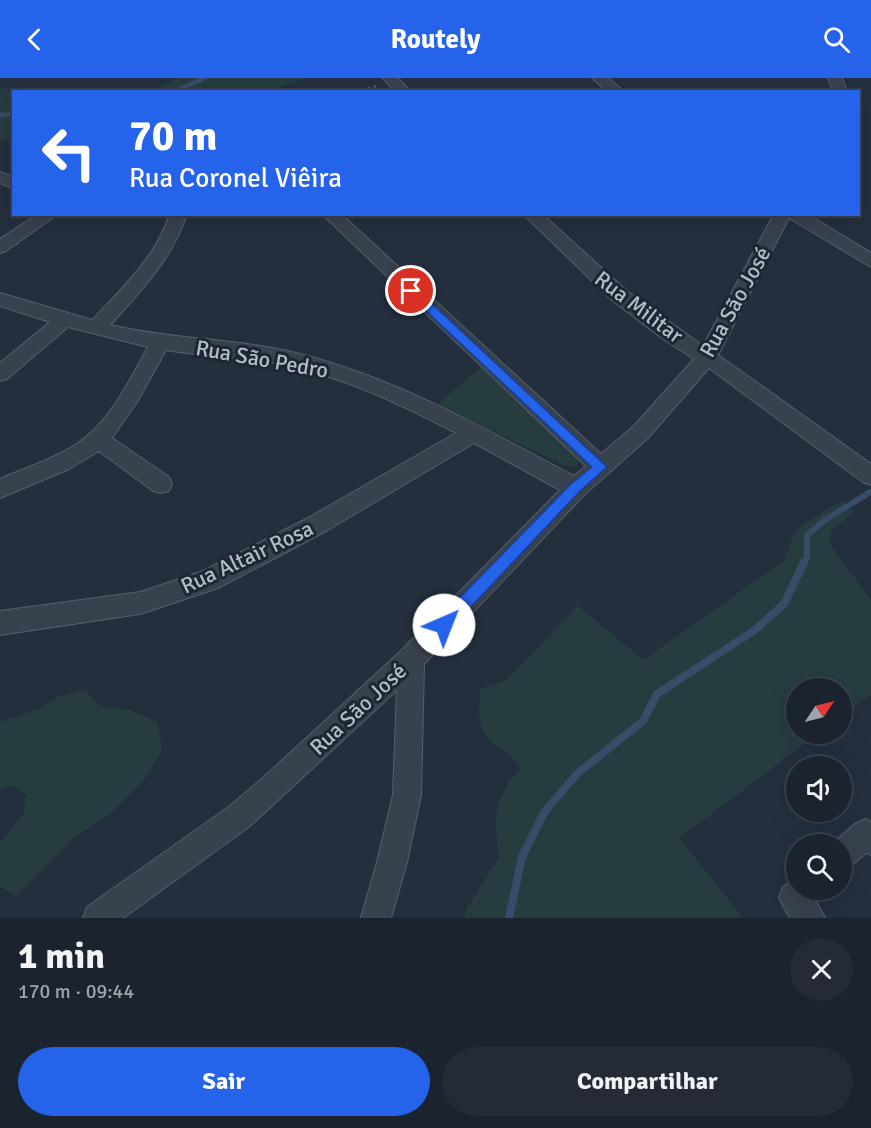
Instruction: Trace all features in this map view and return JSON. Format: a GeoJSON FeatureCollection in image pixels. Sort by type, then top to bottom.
{"type":"FeatureCollection","features":[{"type":"Feature","properties":{"kind":"street"},"geometry":{"type":"LineString","coordinates":[[390,78],[402,90]]}},
{"type":"Feature","properties":{"kind":"street"},"geometry":{"type":"LineString","coordinates":[[599,78],[615,90]]}},
{"type":"Feature","properties":{"kind":"street"},"geometry":{"type":"LineString","coordinates":[[0,247],[47,216]]}},
{"type":"Feature","properties":{"kind":"street"},"geometry":{"type":"LineString","coordinates":[[96,328],[152,266],[174,233],[178,216]]}},
{"type":"Feature","properties":{"kind":"street"},"geometry":{"type":"LineString","coordinates":[[332,216],[601,467]]}},
{"type":"Feature","properties":{"kind":"street","name":"Rua Militar"},"geometry":{"type":"LineString","coordinates":[[533,216],[620,297],[796,419],[871,476]]}},
{"type":"Feature","properties":{"kind":"street","name":"Rua São José"},"geometry":{"type":"LineString","coordinates":[[98,918],[240,816],[274,787],[411,659],[576,488],[641,432],[707,357],[782,216]]}},
{"type":"Feature","properties":{"kind":"street"},"geometry":{"type":"LineString","coordinates":[[797,216],[871,261]]}},
{"type":"Feature","properties":{"kind":"street","name":"Rua São Pedro"},"geometry":{"type":"LineString","coordinates":[[0,299],[64,320],[161,342],[263,354],[317,366],[395,393],[576,488]]}},
{"type":"Feature","properties":{"kind":"street"},"geometry":{"type":"LineString","coordinates":[[0,374],[64,320]]}},
{"type":"Feature","properties":{"kind":"street"},"geometry":{"type":"LineString","coordinates":[[0,489],[76,454],[98,439],[129,396],[161,342]]}},
{"type":"Feature","properties":{"kind":"street","name":"Rua Altair Rosa"},"geometry":{"type":"LineString","coordinates":[[0,623],[140,603],[209,580],[318,524],[473,433]]}},
{"type":"Feature","properties":{"kind":"street"},"geometry":{"type":"LineString","coordinates":[[98,439],[161,484]]}},
{"type":"Feature","properties":{"kind":"street"},"geometry":{"type":"LineString","coordinates":[[376,918],[392,862],[407,795],[411,659]]}},
{"type":"Feature","properties":{"kind":"street"},"geometry":{"type":"LineString","coordinates":[[852,847],[869,834]]}},
{"type":"Feature","properties":{"kind":"street"},"geometry":{"type":"LineString","coordinates":[[796,900],[810,918]]}},
{"type":"Feature","properties":{"kind":"green space"},"geometry":{"type":"Polygon","coordinates":[[[180,78],[305,78],[273,90],[152,90],[180,78]]]}},
{"type":"Feature","properties":{"kind":"green space"},"geometry":{"type":"Polygon","coordinates":[[[0,85],[12,93],[12,139],[0,140],[0,85]]]}},
{"type":"Feature","properties":{"kind":"green space"},"geometry":{"type":"Polygon","coordinates":[[[484,364],[580,458],[581,462],[572,467],[563,465],[438,404],[484,364]]]}},
{"type":"Feature","properties":{"kind":"green space"},"geometry":{"type":"Polygon","coordinates":[[[843,500],[855,511],[831,531],[829,543],[871,600],[871,694],[852,708],[852,678],[786,678],[786,744],[805,744],[679,838],[743,918],[464,918],[467,908],[499,858],[496,828],[497,806],[508,783],[520,769],[509,754],[489,739],[482,728],[479,715],[481,689],[506,680],[578,606],[643,660],[784,561],[793,536],[804,524],[843,500]]]}},
{"type":"Feature","properties":{"kind":"green space"},"geometry":{"type":"Polygon","coordinates":[[[85,690],[100,706],[131,710],[157,722],[162,750],[145,779],[109,815],[76,836],[16,896],[0,887],[0,843],[24,813],[26,794],[12,786],[0,790],[0,722],[39,709],[60,696],[85,690]]]}},
{"type":"Feature","properties":{"kind":"waterway"},"geometry":{"type":"LineString","coordinates":[[178,90],[205,78]]}},
{"type":"Feature","properties":{"kind":"waterway"},"geometry":{"type":"LineString","coordinates":[[0,115],[12,114]]}},
{"type":"Feature","properties":{"kind":"waterway"},"geometry":{"type":"LineString","coordinates":[[804,564],[807,557],[807,535],[825,520],[870,492]]}},
{"type":"Feature","properties":{"kind":"waterway"},"geometry":{"type":"LineString","coordinates":[[509,918],[522,857],[545,811],[578,773],[643,721],[657,694],[755,630],[784,604],[804,562]]}},
{"type":"Feature","properties":{"kind":"route"},"geometry":{"type":"LineString","coordinates":[[411,291],[601,467],[576,488],[444,625]]}}]}
